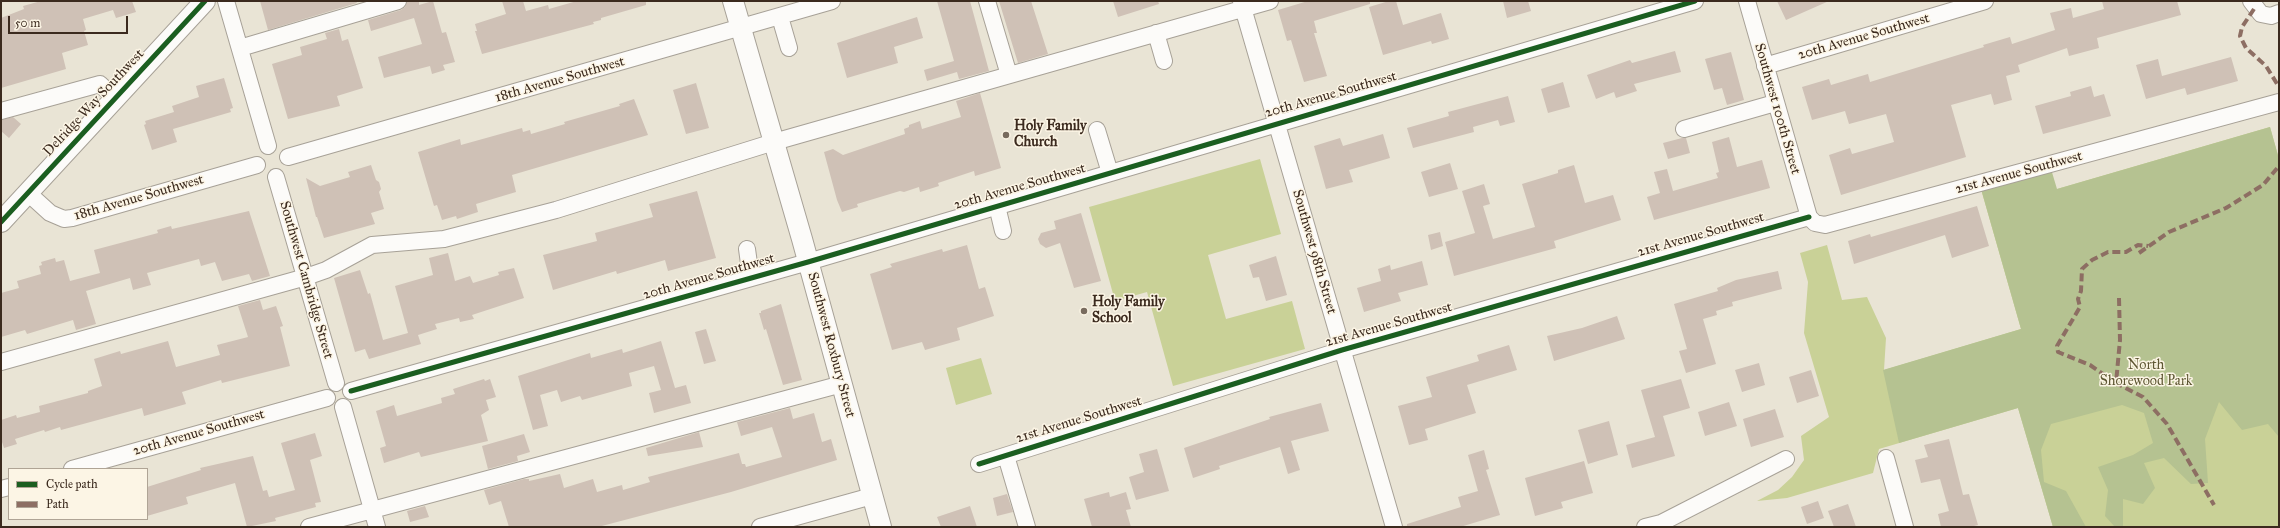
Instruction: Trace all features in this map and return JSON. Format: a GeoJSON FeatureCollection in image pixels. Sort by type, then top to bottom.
{"type":"FeatureCollection","features":[{"type":"Feature","properties":{"kind":"main road","name":"Delridge Way Southwest"},"geometry":{"type":"LineString","coordinates":[[1,222],[205,1]]}},
{"type":"Feature","properties":{"kind":"main road","name":"Southwest Roxbury Street"},"geometry":{"type":"LineString","coordinates":[[733,1],[808,262],[881,527]]}},
{"type":"Feature","properties":{"kind":"street"},"geometry":{"type":"LineString","coordinates":[[226,1],[268,146]]}},
{"type":"Feature","properties":{"kind":"street"},"geometry":{"type":"LineString","coordinates":[[240,48],[398,1]]}},
{"type":"Feature","properties":{"kind":"street","name":"18th Avenue Southwest"},"geometry":{"type":"LineString","coordinates":[[288,157],[832,1]]}},
{"type":"Feature","properties":{"kind":"street"},"geometry":{"type":"LineString","coordinates":[[987,1],[1009,75]]}},
{"type":"Feature","properties":{"kind":"street"},"geometry":{"type":"LineString","coordinates":[[1,362],[306,277],[326,270],[372,245],[444,239],[556,210],[774,142],[834,121],[1009,75],[1156,33],[1242,5],[1270,1]]}},
{"type":"Feature","properties":{"kind":"street","name":"20th Avenue Southwest"},"geometry":{"type":"LineString","coordinates":[[351,391],[808,262],[1695,1]]}},
{"type":"Feature","properties":{"kind":"street","name":"Southwest 100th Street"},"geometry":{"type":"LineString","coordinates":[[1747,1],[1775,103],[1809,217]]}},
{"type":"Feature","properties":{"kind":"street","name":"20th Avenue Southwest"},"geometry":{"type":"LineString","coordinates":[[1765,66],[1986,1]]}},
{"type":"Feature","properties":{"kind":"street","name":"Southwest 98th Street"},"geometry":{"type":"LineString","coordinates":[[1242,5],[1394,527]]}},
{"type":"Feature","properties":{"kind":"street"},"geometry":{"type":"LineString","coordinates":[[2253,5],[2260,14],[2271,16],[2279,13]]}},
{"type":"Feature","properties":{"kind":"street"},"geometry":{"type":"LineString","coordinates":[[780,17],[789,48]]}},
{"type":"Feature","properties":{"kind":"street"},"geometry":{"type":"LineString","coordinates":[[1156,33],[1164,61]]}},
{"type":"Feature","properties":{"kind":"street"},"geometry":{"type":"LineString","coordinates":[[1,111],[100,84],[115,98]]}},
{"type":"Feature","properties":{"kind":"street","name":"21st Avenue Southwest"},"geometry":{"type":"LineString","coordinates":[[979,464],[1342,350],[1809,217],[1815,223],[1825,225],[2279,102]]}},
{"type":"Feature","properties":{"kind":"street"},"geometry":{"type":"LineString","coordinates":[[1684,129],[1775,103]]}},
{"type":"Feature","properties":{"kind":"street"},"geometry":{"type":"LineString","coordinates":[[1098,130],[1110,173]]}},
{"type":"Feature","properties":{"kind":"street"},"geometry":{"type":"LineString","coordinates":[[268,146],[280,147],[288,157],[289,166],[286,171],[276,177],[272,178],[262,174],[257,165],[258,155],[268,146]]}},
{"type":"Feature","properties":{"kind":"street","name":"18th Avenue Southwest"},"geometry":{"type":"LineString","coordinates":[[28,193],[50,214],[64,219],[257,165]]}},
{"type":"Feature","properties":{"kind":"street","name":"Southwest Cambridge Street"},"geometry":{"type":"LineString","coordinates":[[276,177],[336,383]]}},
{"type":"Feature","properties":{"kind":"street"},"geometry":{"type":"LineString","coordinates":[[997,206],[1003,231]]}},
{"type":"Feature","properties":{"kind":"street"},"geometry":{"type":"LineString","coordinates":[[747,249],[751,278]]}},
{"type":"Feature","properties":{"kind":"street"},"geometry":{"type":"LineString","coordinates":[[336,383],[346,384],[351,391],[351,399],[343,407],[334,406],[327,398],[328,388],[336,383]]}},
{"type":"Feature","properties":{"kind":"street"},"geometry":{"type":"LineString","coordinates":[[309,527],[842,384]]}},
{"type":"Feature","properties":{"kind":"street","name":"20th Avenue Southwest"},"geometry":{"type":"LineString","coordinates":[[76,468],[327,398]]}},
{"type":"Feature","properties":{"kind":"street"},"geometry":{"type":"LineString","coordinates":[[343,407],[377,527]]}},
{"type":"Feature","properties":{"kind":"street"},"geometry":{"type":"LineString","coordinates":[[1006,456],[1027,527]]}},
{"type":"Feature","properties":{"kind":"street"},"geometry":{"type":"LineString","coordinates":[[1886,458],[1905,527]]}},
{"type":"Feature","properties":{"kind":"street"},"geometry":{"type":"LineString","coordinates":[[1645,527],[1661,522],[1786,459]]}},
{"type":"Feature","properties":{"kind":"street"},"geometry":{"type":"LineString","coordinates":[[760,527],[872,496]]}},
{"type":"Feature","properties":{"kind":"green space","name":"North Shorewood Park"},"geometry":{"type":"Polygon","coordinates":[[[2270,127],[2279,159],[2279,527],[2053,527],[2018,408],[1879,449],[1873,473],[1787,498],[1757,501],[1778,490],[1792,477],[1804,460],[1801,436],[1829,417],[1804,333],[1808,282],[1800,253],[1827,245],[1842,300],[1867,297],[1886,338],[1884,370],[2021,329],[1981,189],[2057,189],[2270,127]]]}},
{"type":"Feature","properties":{"kind":"green space","name":"North Shorewood Park"},"geometry":{"type":"Polygon","coordinates":[[[2270,127],[2279,159],[2279,437],[2268,424],[2242,430],[2219,402],[2205,439],[2208,483],[2191,484],[2164,458],[2144,463],[2155,488],[2143,504],[2123,499],[2123,527],[2115,527],[2105,516],[2108,490],[2098,467],[2133,455],[2153,443],[2144,413],[2122,405],[2051,424],[2041,450],[2044,482],[2066,491],[2086,527],[2053,527],[2018,408],[1899,443],[1883,370],[2021,329],[1981,189],[2051,169],[2057,189],[2270,127]]]}},
{"type":"Feature","properties":{"kind":"green space"},"geometry":{"type":"Polygon","coordinates":[[[1260,159],[1281,234],[1208,255],[1226,319],[1292,301],[1305,349],[1173,386],[1147,292],[1115,301],[1089,207],[1260,159]]]}},
{"type":"Feature","properties":{"kind":"green space"},"geometry":{"type":"Polygon","coordinates":[[[981,358],[992,394],[956,405],[946,368],[981,358]]]}},
{"type":"Feature","properties":{"kind":"building"},"geometry":{"type":"Polygon","coordinates":[[[41,1],[132,1],[136,12],[116,18],[113,10],[83,19],[86,30],[84,31],[88,45],[62,53],[66,69],[1,88],[1,18],[24,9],[23,6],[41,1]]]}},
{"type":"Feature","properties":{"kind":"building"},"geometry":{"type":"Polygon","coordinates":[[[260,1],[356,1],[357,3],[268,30],[260,1]]]}},
{"type":"Feature","properties":{"kind":"building"},"geometry":{"type":"Polygon","coordinates":[[[407,1],[419,1],[419,5],[433,1],[442,33],[446,32],[455,62],[443,65],[445,70],[432,74],[430,66],[384,78],[378,57],[422,44],[414,18],[371,31],[368,20],[401,10],[405,7],[407,1]]]}},
{"type":"Feature","properties":{"kind":"building"},"geometry":{"type":"Polygon","coordinates":[[[502,1],[523,1],[526,11],[548,5],[549,9],[577,1],[646,1],[646,5],[601,18],[601,20],[593,22],[594,24],[482,54],[475,31],[477,31],[475,24],[506,14],[502,1]]]}},
{"type":"Feature","properties":{"kind":"building"},"geometry":{"type":"Polygon","coordinates":[[[937,1],[970,1],[989,71],[959,79],[957,72],[927,81],[924,70],[954,61],[937,1]]]}},
{"type":"Feature","properties":{"kind":"building"},"geometry":{"type":"Polygon","coordinates":[[[999,1],[1031,1],[1048,54],[1018,63],[999,1]]]}},
{"type":"Feature","properties":{"kind":"building"},"geometry":{"type":"Polygon","coordinates":[[[1113,1],[1158,1],[1159,4],[1118,17],[1113,1]]]}},
{"type":"Feature","properties":{"kind":"building"},"geometry":{"type":"Polygon","coordinates":[[[1308,1],[1370,1],[1370,4],[1314,21],[1317,33],[1314,33],[1327,76],[1304,82],[1291,40],[1287,41],[1278,10],[1308,1]]]}},
{"type":"Feature","properties":{"kind":"building"},"geometry":{"type":"Polygon","coordinates":[[[1389,1],[1396,1],[1403,25],[1441,13],[1449,39],[1432,44],[1431,41],[1383,55],[1369,7],[1389,1]]]}},
{"type":"Feature","properties":{"kind":"building"},"geometry":{"type":"Polygon","coordinates":[[[1503,1],[1528,1],[1531,11],[1507,18],[1503,1]]]}},
{"type":"Feature","properties":{"kind":"building"},"geometry":{"type":"Polygon","coordinates":[[[1777,1],[1829,1],[1786,20],[1777,1]]]}},
{"type":"Feature","properties":{"kind":"building"},"geometry":{"type":"Polygon","coordinates":[[[2102,1],[2177,1],[2181,15],[2097,38],[2099,48],[2069,56],[2067,48],[2018,65],[2020,72],[2006,76],[2012,100],[1994,105],[1991,94],[1951,105],[1966,157],[1841,195],[1829,155],[1850,148],[1852,154],[1894,142],[1886,114],[1849,124],[1845,111],[1812,120],[1802,87],[1829,79],[1831,85],[1868,74],[1870,82],[1984,47],[1983,45],[2010,37],[2012,44],[2055,30],[2050,13],[2071,8],[2073,18],[2104,9],[2102,1]]]}},
{"type":"Feature","properties":{"kind":"building"},"geometry":{"type":"Polygon","coordinates":[[[917,17],[923,38],[894,47],[898,63],[847,78],[837,43],[917,17]]]}},
{"type":"Feature","properties":{"kind":"building"},"geometry":{"type":"Polygon","coordinates":[[[339,29],[342,41],[348,39],[363,88],[337,96],[340,106],[288,119],[272,64],[302,55],[300,47],[327,39],[325,33],[339,29]]]}},
{"type":"Feature","properties":{"kind":"building"},"geometry":{"type":"Polygon","coordinates":[[[1675,51],[1681,72],[1634,84],[1637,91],[1616,98],[1614,92],[1596,99],[1587,75],[1630,60],[1632,63],[1675,51]]]}},
{"type":"Feature","properties":{"kind":"building"},"geometry":{"type":"Polygon","coordinates":[[[1731,52],[1744,100],[1727,105],[1722,88],[1714,90],[1705,59],[1731,52]]]}},
{"type":"Feature","properties":{"kind":"building"},"geometry":{"type":"Polygon","coordinates":[[[2231,57],[2238,81],[2187,95],[2185,88],[2146,99],[2136,65],[2158,59],[2162,76],[2231,57]]]}},
{"type":"Feature","properties":{"kind":"building"},"geometry":{"type":"Polygon","coordinates":[[[224,78],[233,108],[230,109],[231,112],[173,129],[177,142],[152,150],[144,125],[146,124],[145,121],[174,112],[172,106],[199,97],[196,86],[224,78]]]}},
{"type":"Feature","properties":{"kind":"building"},"geometry":{"type":"Polygon","coordinates":[[[1563,82],[1570,107],[1548,113],[1541,89],[1563,82]]]}},
{"type":"Feature","properties":{"kind":"building"},"geometry":{"type":"Polygon","coordinates":[[[696,83],[709,128],[686,134],[673,90],[696,83]]]}},
{"type":"Feature","properties":{"kind":"building"},"geometry":{"type":"Polygon","coordinates":[[[2091,86],[2094,97],[2104,94],[2111,116],[2043,134],[2035,106],[2071,96],[2070,92],[2091,86]]]}},
{"type":"Feature","properties":{"kind":"building"},"geometry":{"type":"Polygon","coordinates":[[[980,93],[1001,168],[975,176],[974,171],[938,183],[939,186],[920,192],[919,187],[904,192],[900,191],[857,204],[858,207],[842,212],[837,200],[824,152],[833,149],[843,155],[905,134],[904,129],[909,127],[909,125],[920,121],[922,129],[961,117],[956,101],[980,93]]]}},
{"type":"Feature","properties":{"kind":"building"},"geometry":{"type":"Polygon","coordinates":[[[1508,96],[1515,122],[1500,126],[1498,120],[1473,127],[1474,132],[1413,148],[1407,128],[1449,116],[1448,112],[1508,96]]]}},
{"type":"Feature","properties":{"kind":"building"},"geometry":{"type":"Polygon","coordinates":[[[634,99],[648,135],[512,175],[516,192],[476,204],[478,212],[457,219],[456,216],[442,220],[437,205],[434,206],[418,152],[460,139],[461,145],[522,128],[523,132],[530,130],[531,134],[565,124],[564,122],[620,106],[619,104],[634,99]]]}},
{"type":"Feature","properties":{"kind":"building"},"geometry":{"type":"Polygon","coordinates":[[[13,117],[21,124],[9,138],[1,131],[1,120],[13,117]]]}},
{"type":"Feature","properties":{"kind":"building"},"geometry":{"type":"Polygon","coordinates":[[[1383,134],[1390,158],[1349,170],[1353,182],[1326,189],[1314,146],[1340,138],[1343,146],[1383,134]]]}},
{"type":"Feature","properties":{"kind":"building"},"geometry":{"type":"Polygon","coordinates":[[[1729,137],[1737,167],[1762,160],[1770,188],[1654,220],[1647,197],[1660,193],[1654,172],[1667,169],[1673,191],[1718,178],[1716,173],[1719,172],[1712,142],[1729,137]]]}},
{"type":"Feature","properties":{"kind":"building"},"geometry":{"type":"Polygon","coordinates":[[[1686,138],[1690,153],[1668,159],[1663,143],[1686,138]]]}},
{"type":"Feature","properties":{"kind":"building"},"geometry":{"type":"Polygon","coordinates":[[[1450,163],[1458,189],[1429,197],[1421,172],[1450,163]]]}},
{"type":"Feature","properties":{"kind":"building"},"geometry":{"type":"Polygon","coordinates":[[[371,165],[376,180],[379,182],[381,189],[379,192],[384,209],[371,213],[375,224],[324,238],[316,217],[306,178],[320,186],[350,177],[348,172],[371,165]]]}},
{"type":"Feature","properties":{"kind":"building"},"geometry":{"type":"Polygon","coordinates":[[[1574,165],[1585,203],[1613,195],[1621,220],[1554,241],[1556,248],[1454,276],[1445,242],[1475,233],[1462,191],[1484,184],[1490,204],[1483,206],[1493,239],[1535,227],[1522,184],[1558,173],[1558,170],[1574,165]]]}},
{"type":"Feature","properties":{"kind":"building"},"geometry":{"type":"Polygon","coordinates":[[[697,191],[716,258],[668,271],[665,260],[617,274],[616,271],[553,290],[543,255],[597,241],[595,233],[653,217],[649,204],[697,191]]]}},
{"type":"Feature","properties":{"kind":"building"},"geometry":{"type":"Polygon","coordinates":[[[1977,206],[1989,246],[1952,258],[1945,235],[1854,264],[1848,241],[1870,234],[1871,237],[1977,206]]]}},
{"type":"Feature","properties":{"kind":"building"},"geometry":{"type":"Polygon","coordinates":[[[249,211],[270,276],[252,281],[249,274],[222,281],[215,262],[201,266],[199,259],[147,273],[151,285],[133,290],[130,278],[86,291],[96,324],[76,330],[73,320],[27,334],[25,330],[1,337],[1,293],[19,288],[17,281],[41,274],[39,266],[42,265],[41,262],[55,258],[56,262],[64,260],[70,281],[100,273],[94,250],[158,233],[157,230],[171,226],[172,229],[249,211]]]}},
{"type":"Feature","properties":{"kind":"building"},"geometry":{"type":"Polygon","coordinates":[[[1081,213],[1101,281],[1074,288],[1060,243],[1046,248],[1040,244],[1038,239],[1041,233],[1056,229],[1054,221],[1081,213]]]}},
{"type":"Feature","properties":{"kind":"building"},"geometry":{"type":"Polygon","coordinates":[[[1440,232],[1443,246],[1431,250],[1428,235],[1440,232]]]}},
{"type":"Feature","properties":{"kind":"building"},"geometry":{"type":"Polygon","coordinates":[[[967,245],[979,289],[985,287],[994,316],[957,328],[960,340],[925,350],[922,342],[892,350],[870,274],[892,267],[890,264],[942,249],[943,252],[967,245]]]}},
{"type":"Feature","properties":{"kind":"building"},"geometry":{"type":"Polygon","coordinates":[[[448,253],[455,281],[470,276],[473,283],[499,275],[498,272],[514,268],[524,298],[472,315],[474,319],[460,322],[459,318],[435,324],[437,329],[418,335],[421,344],[369,359],[365,349],[355,352],[334,278],[360,270],[368,294],[370,293],[383,340],[408,333],[395,286],[433,275],[429,258],[448,253]]]}},
{"type":"Feature","properties":{"kind":"building"},"geometry":{"type":"Polygon","coordinates":[[[1276,256],[1287,295],[1266,301],[1259,277],[1253,278],[1249,265],[1276,256]]]}},
{"type":"Feature","properties":{"kind":"building"},"geometry":{"type":"Polygon","coordinates":[[[1422,261],[1428,285],[1398,293],[1401,301],[1364,312],[1357,288],[1381,281],[1378,269],[1390,265],[1391,270],[1422,261]]]}},
{"type":"Feature","properties":{"kind":"building"},"geometry":{"type":"Polygon","coordinates":[[[1778,271],[1782,289],[1732,302],[1733,306],[1716,311],[1717,315],[1703,319],[1716,364],[1686,373],[1679,351],[1687,349],[1674,304],[1718,291],[1717,288],[1736,280],[1778,271]]]}},
{"type":"Feature","properties":{"kind":"building"},"geometry":{"type":"Polygon","coordinates":[[[260,300],[263,310],[276,306],[283,326],[280,327],[290,366],[222,383],[221,380],[182,392],[186,404],[144,416],[142,408],[61,430],[60,427],[45,432],[44,430],[15,439],[17,444],[4,448],[1,439],[1,420],[16,415],[17,418],[40,412],[39,406],[88,393],[88,391],[102,386],[94,359],[120,351],[121,354],[168,341],[176,367],[220,355],[217,345],[248,337],[238,306],[260,300]]]}},
{"type":"Feature","properties":{"kind":"building"},"geometry":{"type":"Polygon","coordinates":[[[781,304],[802,380],[783,385],[766,329],[764,330],[759,313],[781,304]]]}},
{"type":"Feature","properties":{"kind":"building"},"geometry":{"type":"Polygon","coordinates":[[[1617,316],[1625,339],[1554,361],[1547,336],[1582,328],[1617,316]]]}},
{"type":"Feature","properties":{"kind":"building"},"geometry":{"type":"Polygon","coordinates":[[[706,329],[716,361],[704,364],[695,332],[706,329]]]}},
{"type":"Feature","properties":{"kind":"building"},"geometry":{"type":"Polygon","coordinates":[[[661,341],[675,388],[686,385],[691,403],[654,413],[649,393],[661,390],[654,366],[629,373],[632,386],[582,400],[580,396],[561,402],[557,390],[540,395],[548,426],[533,430],[518,376],[590,353],[591,358],[622,349],[623,353],[661,341]]]}},
{"type":"Feature","properties":{"kind":"building"},"geometry":{"type":"Polygon","coordinates":[[[1509,345],[1517,370],[1467,385],[1476,413],[1425,429],[1428,440],[1409,445],[1398,406],[1432,397],[1426,377],[1479,361],[1477,355],[1509,345]]]}},
{"type":"Feature","properties":{"kind":"building"},"geometry":{"type":"Polygon","coordinates":[[[1759,363],[1765,385],[1742,392],[1735,370],[1759,363]]]}},
{"type":"Feature","properties":{"kind":"building"},"geometry":{"type":"Polygon","coordinates":[[[1811,370],[1819,396],[1797,403],[1789,377],[1811,370]]]}},
{"type":"Feature","properties":{"kind":"building"},"geometry":{"type":"Polygon","coordinates":[[[484,379],[485,381],[490,379],[496,397],[486,400],[489,410],[481,415],[488,441],[421,457],[419,452],[384,463],[380,448],[386,446],[376,411],[394,405],[397,416],[442,403],[441,398],[455,394],[453,389],[484,379]]]}},
{"type":"Feature","properties":{"kind":"building"},"geometry":{"type":"Polygon","coordinates":[[[1681,379],[1690,408],[1663,416],[1675,456],[1632,468],[1626,445],[1655,437],[1641,390],[1681,379]]]}},
{"type":"Feature","properties":{"kind":"building"},"geometry":{"type":"Polygon","coordinates":[[[1729,402],[1737,426],[1705,436],[1698,412],[1729,402]]]}},
{"type":"Feature","properties":{"kind":"building"},"geometry":{"type":"Polygon","coordinates":[[[1321,403],[1329,431],[1291,441],[1300,470],[1288,474],[1280,447],[1219,466],[1220,469],[1193,478],[1184,448],[1270,419],[1269,417],[1321,403]]]}},
{"type":"Feature","properties":{"kind":"building"},"geometry":{"type":"Polygon","coordinates":[[[790,408],[793,419],[814,413],[822,442],[831,439],[837,460],[731,492],[598,527],[509,527],[501,501],[489,505],[484,490],[524,479],[529,479],[529,481],[560,474],[564,488],[593,479],[597,492],[622,485],[623,490],[650,482],[648,477],[739,453],[742,464],[745,464],[746,467],[782,457],[772,427],[741,436],[737,422],[790,408]]]}},
{"type":"Feature","properties":{"kind":"building"},"geometry":{"type":"Polygon","coordinates":[[[1775,409],[1784,437],[1751,447],[1743,419],[1775,409]]]}},
{"type":"Feature","properties":{"kind":"building"},"geometry":{"type":"Polygon","coordinates":[[[1609,421],[1618,455],[1588,464],[1578,430],[1609,421]]]}},
{"type":"Feature","properties":{"kind":"building"},"geometry":{"type":"Polygon","coordinates":[[[699,432],[703,447],[648,456],[646,448],[699,432]]]}},
{"type":"Feature","properties":{"kind":"building"},"geometry":{"type":"Polygon","coordinates":[[[315,433],[322,456],[310,460],[321,502],[315,503],[316,507],[275,518],[276,521],[247,527],[235,483],[186,497],[188,504],[148,516],[148,487],[201,470],[200,468],[253,456],[263,491],[267,490],[269,497],[295,490],[281,443],[315,433]]]}},
{"type":"Feature","properties":{"kind":"building"},"geometry":{"type":"Polygon","coordinates":[[[524,434],[530,452],[517,456],[518,461],[488,469],[482,446],[524,434]]]}},
{"type":"Feature","properties":{"kind":"building"},"geometry":{"type":"Polygon","coordinates":[[[1949,439],[1963,495],[1969,494],[1978,525],[1970,527],[1941,527],[1938,514],[1949,511],[1940,479],[1921,483],[1915,460],[1928,457],[1924,445],[1949,439]]]}},
{"type":"Feature","properties":{"kind":"building"},"geometry":{"type":"Polygon","coordinates":[[[1157,449],[1169,491],[1136,500],[1129,477],[1144,472],[1139,454],[1157,449]]]}},
{"type":"Feature","properties":{"kind":"building"},"geometry":{"type":"Polygon","coordinates":[[[1484,450],[1489,469],[1486,470],[1500,515],[1460,527],[1407,527],[1407,524],[1461,507],[1458,497],[1478,491],[1468,455],[1484,450]]]}},
{"type":"Feature","properties":{"kind":"building"},"geometry":{"type":"Polygon","coordinates":[[[1584,461],[1593,493],[1561,502],[1563,508],[1535,516],[1525,478],[1584,461]]]}},
{"type":"Feature","properties":{"kind":"building"},"geometry":{"type":"Polygon","coordinates":[[[1109,492],[1110,497],[1126,492],[1131,509],[1126,510],[1131,527],[1092,527],[1084,499],[1109,492]]]}},
{"type":"Feature","properties":{"kind":"building"},"geometry":{"type":"Polygon","coordinates":[[[1007,494],[1013,512],[997,516],[993,498],[1007,494]]]}},
{"type":"Feature","properties":{"kind":"building"},"geometry":{"type":"Polygon","coordinates":[[[1818,501],[1824,518],[1807,524],[1801,507],[1818,501]]]}},
{"type":"Feature","properties":{"kind":"building"},"geometry":{"type":"Polygon","coordinates":[[[1848,504],[1856,527],[1834,527],[1828,511],[1848,504]]]}},
{"type":"Feature","properties":{"kind":"building"},"geometry":{"type":"Polygon","coordinates":[[[425,506],[429,517],[410,522],[407,511],[425,506]]]}},
{"type":"Feature","properties":{"kind":"building"},"geometry":{"type":"Polygon","coordinates":[[[970,506],[977,527],[941,527],[937,517],[970,506]]]}},
{"type":"Feature","properties":{"kind":"marked path"},"geometry":{"type":"LineString","coordinates":[[2254,9],[2242,27],[2240,36],[2246,48],[2266,66],[2279,87]]}},
{"type":"Feature","properties":{"kind":"marked path"},"geometry":{"type":"LineString","coordinates":[[2139,253],[2169,232],[2226,208],[2263,185],[2279,166]]}},
{"type":"Feature","properties":{"kind":"marked path"},"geometry":{"type":"LineString","coordinates":[[2116,383],[2090,365],[2058,352],[2057,346],[2080,307],[2078,299],[2081,291],[2082,269],[2092,260],[2108,252],[2126,252],[2138,245],[2148,246]]}},
{"type":"Feature","properties":{"kind":"marked path"},"geometry":{"type":"LineString","coordinates":[[2119,298],[2120,340],[2116,383],[2143,397],[2167,424],[2214,505]]}},
{"type":"Feature","properties":{"kind":"cycle path"},"geometry":{"type":"LineString","coordinates":[[1,222],[205,1]]}},
{"type":"Feature","properties":{"kind":"cycle path"},"geometry":{"type":"LineString","coordinates":[[351,391],[808,262],[1695,1]]}},
{"type":"Feature","properties":{"kind":"cycle path"},"geometry":{"type":"LineString","coordinates":[[979,464],[1342,350],[1809,217]]}},
{"type":"Feature","properties":{"kind":"place","name":"Holy Family Church"},"geometry":{"type":"Point","coordinates":[1006,135]}},
{"type":"Feature","properties":{"kind":"place","name":"Holy Family School"},"geometry":{"type":"Point","coordinates":[1084,311]}}]}
